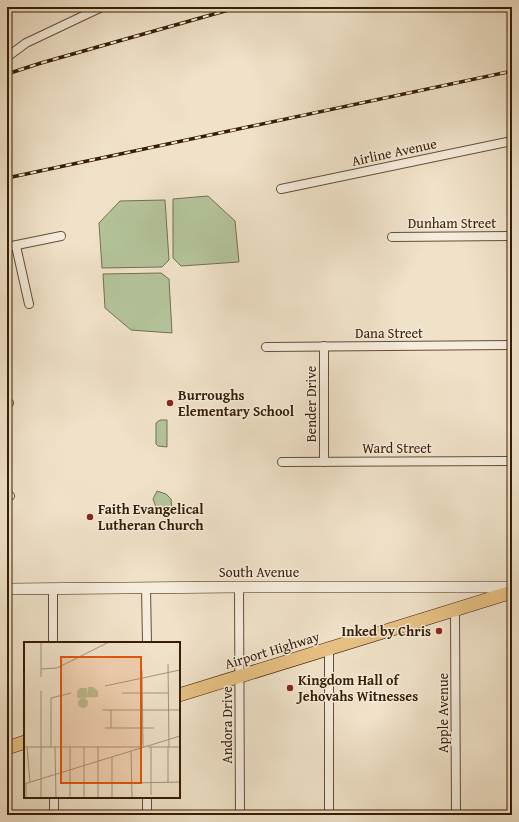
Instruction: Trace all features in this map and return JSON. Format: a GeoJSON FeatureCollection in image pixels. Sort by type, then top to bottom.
{"type":"FeatureCollection","features":[{"type":"Feature","properties":{"kind":"main road","name":"Airport Highway"},"geometry":{"type":"LineString","coordinates":[[180,695],[329,650],[512,592]]}},
{"type":"Feature","properties":{"kind":"main road"},"geometry":{"type":"LineString","coordinates":[[7,748],[24,742]]}},
{"type":"Feature","properties":{"kind":"street"},"geometry":{"type":"LineString","coordinates":[[7,57],[26,43],[102,7]]}},
{"type":"Feature","properties":{"kind":"street","name":"Airline Avenue"},"geometry":{"type":"LineString","coordinates":[[281,189],[512,141]]}},
{"type":"Feature","properties":{"kind":"street"},"geometry":{"type":"LineString","coordinates":[[7,247],[60,236]]}},
{"type":"Feature","properties":{"kind":"street","name":"Dunham Street"},"geometry":{"type":"LineString","coordinates":[[392,236],[512,236]]}},
{"type":"Feature","properties":{"kind":"street"},"geometry":{"type":"LineString","coordinates":[[16,246],[28,304]]}},
{"type":"Feature","properties":{"kind":"street","name":"Dana Street"},"geometry":{"type":"LineString","coordinates":[[266,347],[512,345]]}},
{"type":"Feature","properties":{"kind":"street","name":"Bender Drive"},"geometry":{"type":"LineString","coordinates":[[324,346],[324,462]]}},
{"type":"Feature","properties":{"kind":"street","name":"Ward Street"},"geometry":{"type":"LineString","coordinates":[[282,462],[512,461]]}},
{"type":"Feature","properties":{"kind":"street","name":"South Avenue"},"geometry":{"type":"LineString","coordinates":[[7,589],[512,586]]}},
{"type":"Feature","properties":{"kind":"street","name":"Andora Drive"},"geometry":{"type":"LineString","coordinates":[[239,587],[240,815]]}},
{"type":"Feature","properties":{"kind":"street"},"geometry":{"type":"LineString","coordinates":[[146,588],[146,642]]}},
{"type":"Feature","properties":{"kind":"street"},"geometry":{"type":"LineString","coordinates":[[53,589],[53,642]]}},
{"type":"Feature","properties":{"kind":"street","name":"Apple Avenue"},"geometry":{"type":"LineString","coordinates":[[454,611],[456,815]]}},
{"type":"Feature","properties":{"kind":"street"},"geometry":{"type":"LineString","coordinates":[[329,650],[329,815]]}},
{"type":"Feature","properties":{"kind":"street"},"geometry":{"type":"LineString","coordinates":[[54,798],[54,815]]}},
{"type":"Feature","properties":{"kind":"street"},"geometry":{"type":"LineString","coordinates":[[147,798],[147,815]]}},
{"type":"Feature","properties":{"kind":"green space"},"geometry":{"type":"Polygon","coordinates":[[[208,196],[235,221],[239,262],[181,266],[173,258],[173,199],[208,196]]]}},
{"type":"Feature","properties":{"kind":"green space"},"geometry":{"type":"Polygon","coordinates":[[[165,200],[169,260],[162,267],[102,268],[99,223],[120,201],[165,200]]]}},
{"type":"Feature","properties":{"kind":"green space"},"geometry":{"type":"Polygon","coordinates":[[[161,273],[169,279],[172,333],[131,330],[105,308],[103,274],[161,273]]]}},
{"type":"Feature","properties":{"kind":"green space"},"geometry":{"type":"Polygon","coordinates":[[[160,420],[167,420],[167,447],[158,446],[156,444],[156,423],[160,420]]]}},
{"type":"Feature","properties":{"kind":"green space"},"geometry":{"type":"Polygon","coordinates":[[[157,491],[166,494],[171,499],[172,509],[169,512],[157,510],[153,499],[157,491]]]}},
{"type":"Feature","properties":{"kind":"railway"},"geometry":{"type":"LineString","coordinates":[[7,74],[239,7]]}},
{"type":"Feature","properties":{"kind":"railway"},"geometry":{"type":"LineString","coordinates":[[7,178],[512,71]]}},
{"type":"Feature","properties":{"kind":"place","name":"Burroughs Elementary School"},"geometry":{"type":"Point","coordinates":[170,403]}},
{"type":"Feature","properties":{"kind":"place","name":"Faith Evangelical Lutheran Church"},"geometry":{"type":"Point","coordinates":[90,517]}},
{"type":"Feature","properties":{"kind":"place","name":"Inked by Chris"},"geometry":{"type":"Point","coordinates":[439,631]}},
{"type":"Feature","properties":{"kind":"place","name":"Kingdom Hall of Jehovahs Witnesses"},"geometry":{"type":"Point","coordinates":[290,688]}}]}
